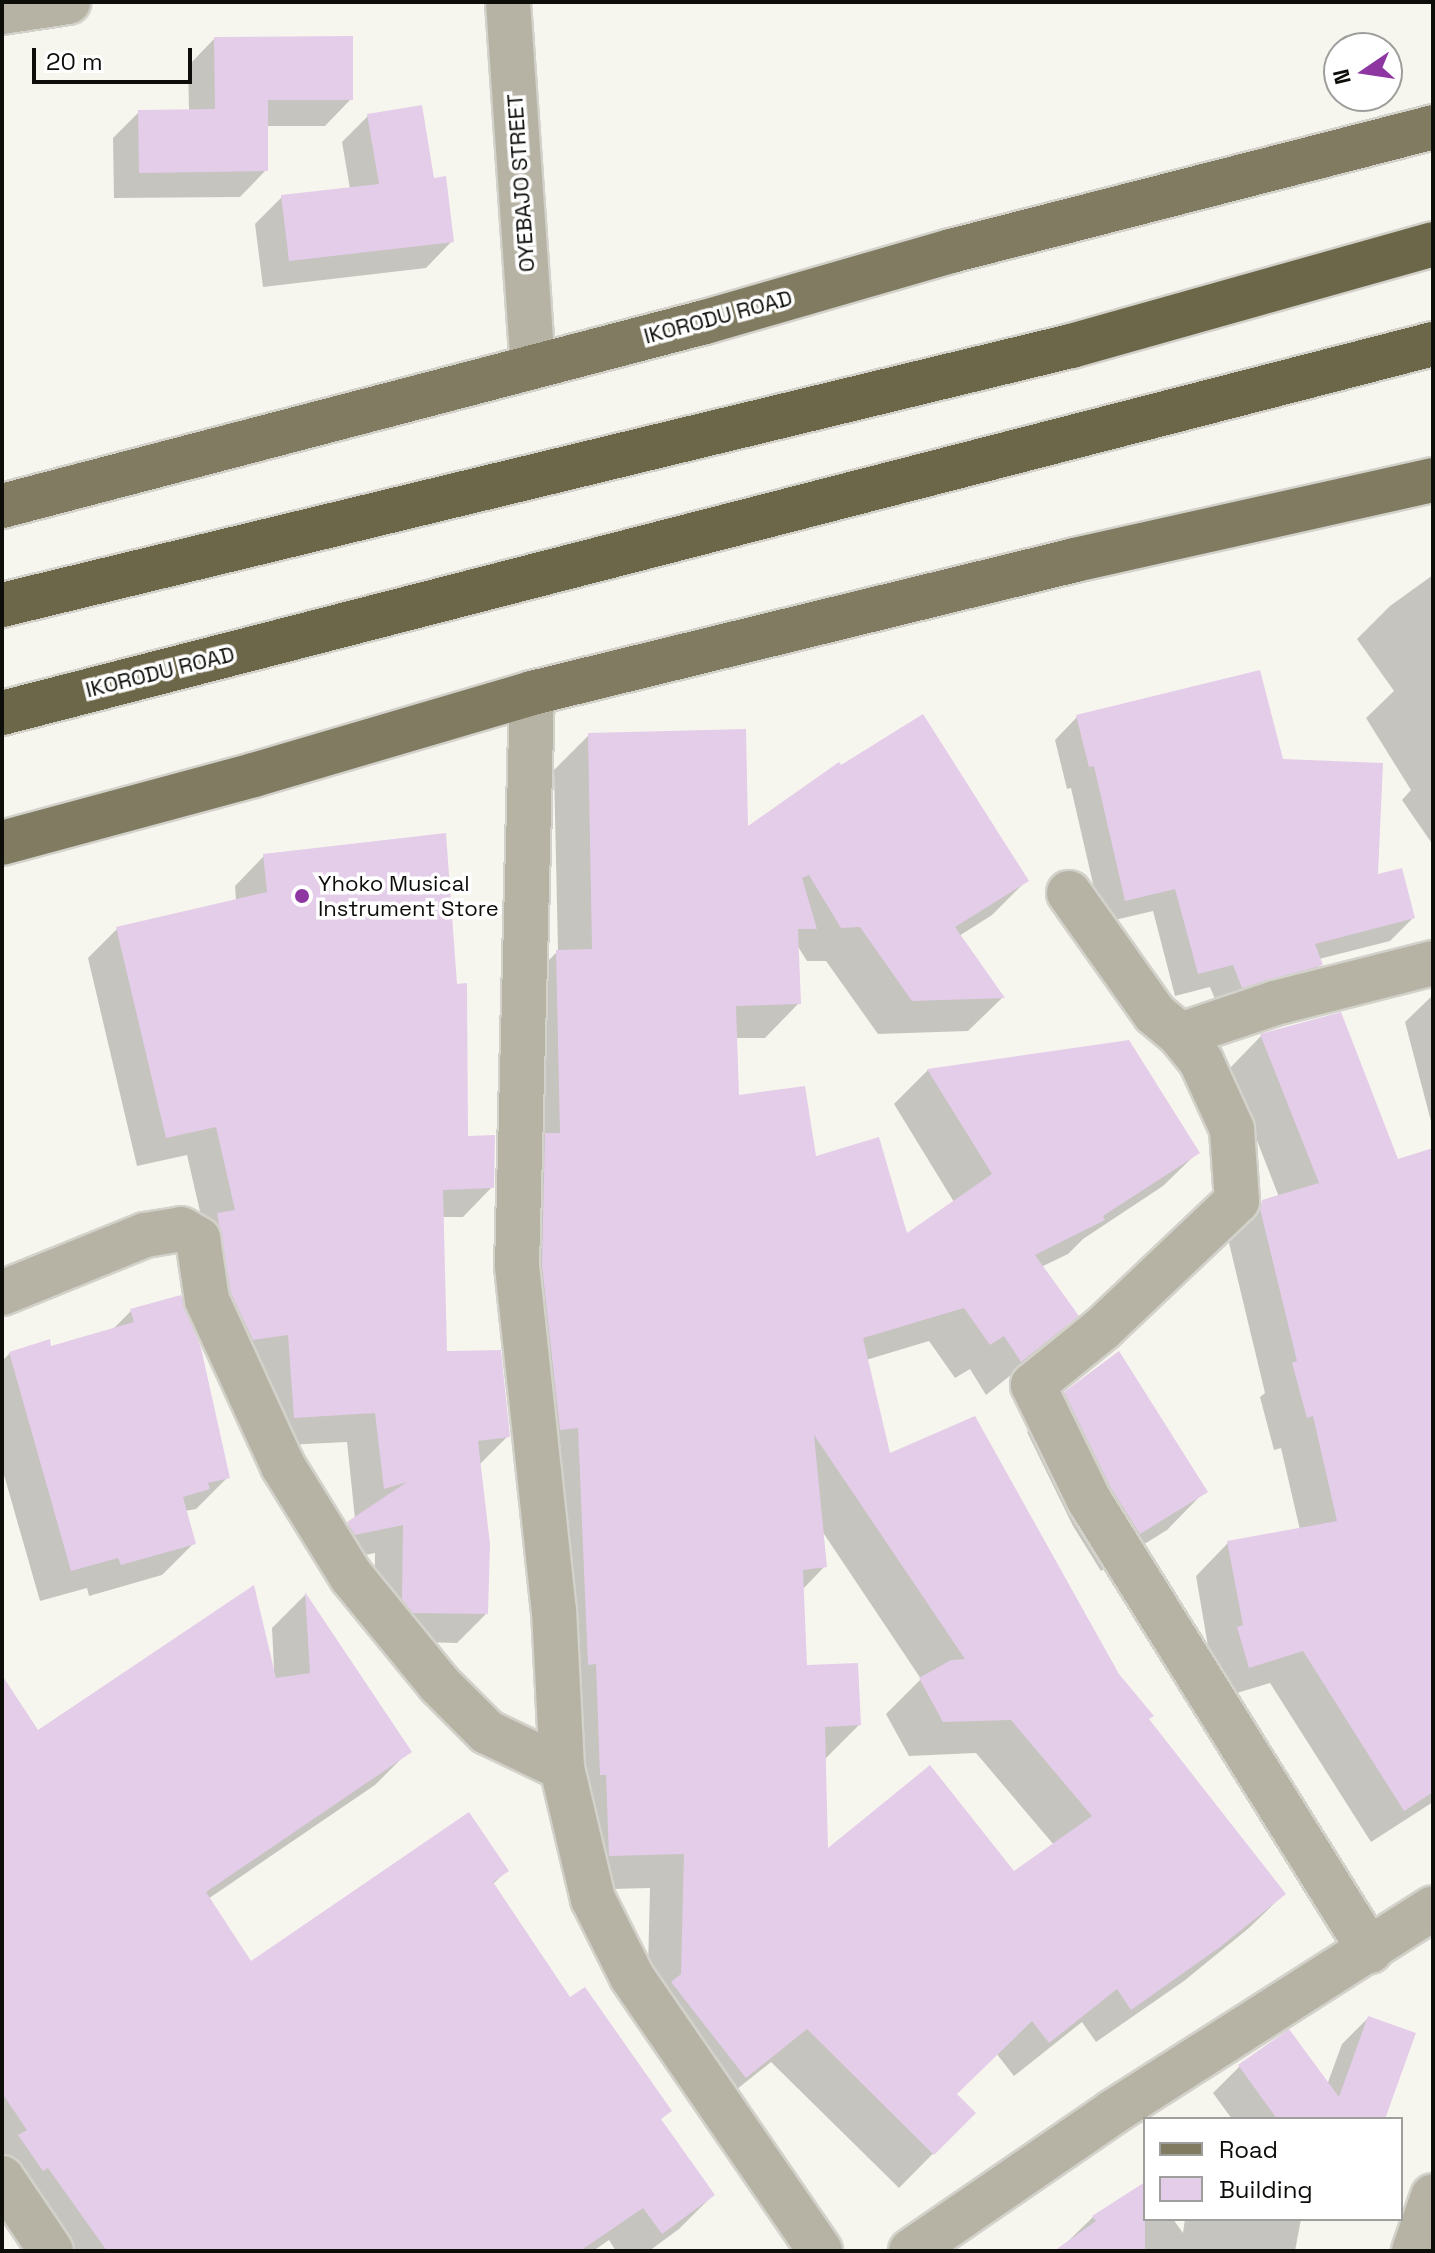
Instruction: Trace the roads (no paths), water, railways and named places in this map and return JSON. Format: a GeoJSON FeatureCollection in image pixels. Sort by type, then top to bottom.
{"type":"FeatureCollection","features":[{"type":"Feature","properties":{"kind":"highway"},"geometry":{"type":"LineString","coordinates":[[2,605],[1071,346],[1433,244]]}},
{"type":"Feature","properties":{"kind":"highway","name":"IKORODU ROAD"},"geometry":{"type":"LineString","coordinates":[[2,713],[1433,344]]}},
{"type":"Feature","properties":{"kind":"main road","name":"IKORODU ROAD"},"geometry":{"type":"LineString","coordinates":[[2,506],[705,322],[951,251],[1433,127]]}},
{"type":"Feature","properties":{"kind":"main road"},"geometry":{"type":"LineString","coordinates":[[2,843],[254,775],[532,693],[1075,560],[1433,480]]}},
{"type":"Feature","properties":{"kind":"street"},"geometry":{"type":"LineString","coordinates":[[2,12],[68,2]]}},
{"type":"Feature","properties":{"kind":"street","name":"OYEBAJO STREET"},"geometry":{"type":"LineString","coordinates":[[508,2],[533,365]]}},
{"type":"Feature","properties":{"kind":"street"},"geometry":{"type":"LineString","coordinates":[[532,693],[517,1266],[554,1610],[562,1768],[593,1899],[632,1977],[820,2251]]}},
{"type":"Feature","properties":{"kind":"street"},"geometry":{"type":"LineString","coordinates":[[1069,893],[1155,1014],[1180,1035],[1201,1061],[1232,1129],[1237,1201],[1102,1329],[1033,1385],[1089,1500],[1370,1951]]}},
{"type":"Feature","properties":{"kind":"street"},"geometry":{"type":"LineString","coordinates":[[1180,1035],[1275,1003],[1433,963]]}},
{"type":"Feature","properties":{"kind":"street"},"geometry":{"type":"LineString","coordinates":[[2,1293],[145,1235],[181,1229],[198,1239],[207,1300],[283,1466],[351,1576],[439,1684],[487,1732],[562,1768]]}},
{"type":"Feature","properties":{"kind":"street"},"geometry":{"type":"LineString","coordinates":[[911,2251],[1113,2112],[1433,1908]]}},
{"type":"Feature","properties":{"kind":"street"},"geometry":{"type":"LineString","coordinates":[[2,2178],[51,2251]]}},
{"type":"Feature","properties":{"kind":"street"},"geometry":{"type":"LineString","coordinates":[[1414,2251],[1433,2196]]}},
{"type":"Feature","properties":{"kind":"place","name":"Yhoko Musical Instrument Store"},"geometry":{"type":"Point","coordinates":[302,896]}}]}
